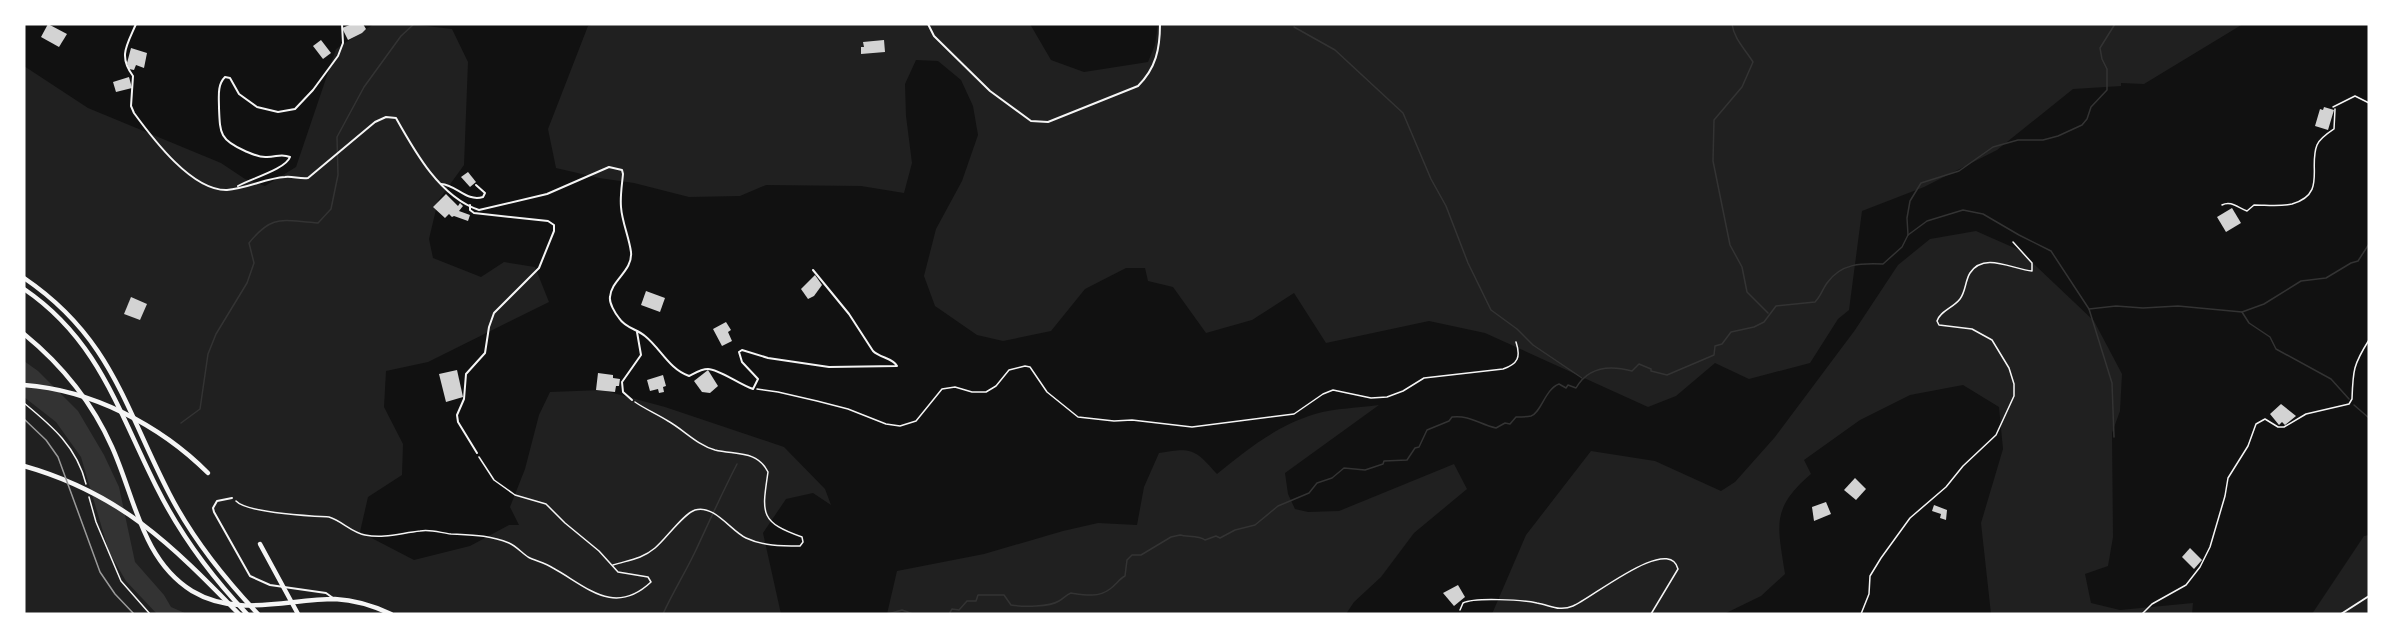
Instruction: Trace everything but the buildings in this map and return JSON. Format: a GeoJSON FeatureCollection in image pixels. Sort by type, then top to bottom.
{"type":"FeatureCollection","features":[{"type":"Feature","properties":{"kind":"highway"},"geometry":{"type":"LineString","coordinates":[[24,278],[57,302],[87,334],[100,352],[124,394],[171,496],[207,554],[258,614]]}},
{"type":"Feature","properties":{"kind":"highway"},"geometry":{"type":"LineString","coordinates":[[24,289],[63,320],[92,357],[110,387],[157,488],[179,528],[227,592],[247,614]]}},
{"type":"Feature","properties":{"kind":"highway"},"geometry":{"type":"LineString","coordinates":[[24,334],[56,362],[91,408],[112,447],[148,541],[157,557],[176,580],[209,599],[232,605],[274,605],[335,599],[374,606],[391,614]]}},
{"type":"Feature","properties":{"kind":"highway"},"geometry":{"type":"LineString","coordinates":[[24,385],[75,394],[123,413],[150,428],[187,454],[208,473]]}},
{"type":"Feature","properties":{"kind":"highway"},"geometry":{"type":"LineString","coordinates":[[24,466],[45,472],[96,494],[133,516],[155,533],[239,614]]}},
{"type":"Feature","properties":{"kind":"highway"},"geometry":{"type":"LineString","coordinates":[[260,544],[298,614]]}},
{"type":"Feature","properties":{"kind":"street"},"geometry":{"type":"LineString","coordinates":[[136,24],[124,62],[133,76],[131,106],[134,113],[175,162],[190,175],[218,189],[230,190],[279,168],[288,162],[290,157],[283,154],[257,156],[224,140],[220,133],[219,116],[219,91],[222,80],[225,77],[230,78],[238,94],[257,107],[278,112],[295,109],[313,90],[338,56],[343,44],[342,24]]}},
{"type":"Feature","properties":{"kind":"street"},"geometry":{"type":"LineString","coordinates":[[928,24],[934,36],[990,92],[1031,121],[1048,122],[1138,86],[1148,76],[1157,58],[1160,24]]}},
{"type":"Feature","properties":{"kind":"street"},"geometry":{"type":"LineString","coordinates":[[235,187],[286,177],[308,178],[375,122],[389,116],[396,118],[415,152],[441,184],[449,192],[479,210],[524,201],[568,185],[602,169],[616,167],[622,170],[623,174],[621,207],[631,255],[628,267],[612,289],[609,300],[619,320],[644,336],[680,373],[689,376],[704,369],[712,369],[741,385],[753,388],[758,379],[742,362],[739,352],[742,350],[768,358],[829,367],[897,366],[894,361],[877,355],[873,351],[849,314],[813,270]]}},
{"type":"Feature","properties":{"kind":"street"},"geometry":{"type":"LineString","coordinates":[[441,184],[450,185],[476,199],[485,194],[476,185]]}},
{"type":"Feature","properties":{"kind":"street"},"geometry":{"type":"LineString","coordinates":[[470,205],[470,210],[474,213],[548,221],[554,225],[554,231],[539,268],[494,313],[489,327],[485,353],[466,374],[464,399],[457,415],[458,422],[477,453]]}},
{"type":"Feature","properties":{"kind":"street"},"geometry":{"type":"LineString","coordinates":[[632,400],[623,392],[622,382],[641,355],[637,332]]}},
{"type":"Feature","properties":{"kind":"street"},"geometry":{"type":"LineString","coordinates":[[232,498],[216,501],[214,513],[250,576],[270,585],[326,593],[335,599]]}},
{"type":"Feature","properties":{"kind":"street"},"geometry":{"type":"LineString","coordinates":[[2341,614],[2369,596]]}},
{"type":"Feature","properties":{"kind":"lane"},"geometry":{"type":"LineString","coordinates":[[2333,106],[2355,96],[2369,103]]}},
{"type":"Feature","properties":{"kind":"lane"},"geometry":{"type":"LineString","coordinates":[[1861,614],[1869,594],[1870,576],[1881,558],[1910,518],[1946,487],[1963,466],[1996,435],[2008,411],[2014,384],[2009,368],[1992,340],[1972,329],[1939,326],[1937,321],[1938,316],[1958,302],[1963,295],[1970,273],[1979,265],[2007,264],[2032,271],[2032,263],[2013,242]]}},
{"type":"Feature","properties":{"kind":"lane"},"geometry":{"type":"LineString","coordinates":[[2142,614],[2152,604],[2186,585],[2200,567],[2210,547],[2228,478],[2248,446],[2256,424],[2265,419],[2278,427],[2284,427],[2306,414],[2351,402],[2352,374],[2358,357],[2369,340]]}},
{"type":"Feature","properties":{"kind":"lane"},"geometry":{"type":"LineString","coordinates":[[1460,610],[1463,603],[1474,600],[1534,602],[1555,608],[1566,608],[1596,593],[1632,570],[1654,560],[1672,559],[1677,562],[1678,569],[1651,614]]}},
{"type":"Feature","properties":{"kind":"path"},"geometry":{"type":"LineString","coordinates":[[2222,205],[2227,202],[2232,203],[2247,211],[2254,205],[2293,204],[2311,192],[2315,180],[2317,146],[2326,134],[2334,129],[2336,110],[2333,106]]}},
{"type":"Feature","properties":{"kind":"path"},"geometry":{"type":"LineString","coordinates":[[753,388],[827,404],[886,424],[900,426],[916,421],[942,389],[955,387],[972,392],[986,392],[996,386],[1010,370],[1025,366],[1030,367],[1047,392],[1078,417],[1192,427],[1294,414],[1323,394],[1333,390],[1371,398],[1387,397],[1403,391],[1424,378],[1503,369],[1512,365],[1519,358],[1516,342]]}},
{"type":"Feature","properties":{"kind":"path"},"geometry":{"type":"LineString","coordinates":[[612,565],[639,559],[655,548],[694,510],[704,509],[712,512],[735,531],[755,542],[768,545],[800,546],[803,542],[802,537],[781,530],[767,517],[763,505],[768,472],[760,460],[750,454],[715,450],[699,443],[669,421],[632,400]]}},
{"type":"Feature","properties":{"kind":"path"},"geometry":{"type":"LineString","coordinates":[[24,403],[60,434],[76,455],[96,522],[116,572],[150,614]]}},
{"type":"Feature","properties":{"kind":"path"},"geometry":{"type":"LineString","coordinates":[[232,498],[247,508],[329,517],[338,520],[350,530],[366,535],[385,536],[420,530],[488,536],[512,544],[528,557],[553,568],[589,591],[603,596],[614,598],[629,594],[643,589],[651,582],[648,577],[618,572],[546,504],[515,495],[494,480],[477,453]]}},
{"type":"Feature","properties":{"kind":"shaded area"},"geometry":{"type":"Polygon","coordinates":[[[374,24],[410,24],[452,29],[468,62],[464,165],[438,201],[429,239],[433,258],[481,277],[504,262],[535,267],[549,302],[428,362],[386,371],[384,407],[403,444],[402,475],[368,497],[360,532],[414,560],[470,546],[509,525],[519,525],[510,507],[525,469],[539,415],[550,392],[602,390],[665,407],[784,447],[825,489],[831,505],[813,493],[786,499],[763,533],[781,614],[24,614],[24,66],[88,108],[221,163],[245,179],[265,186],[296,167],[336,49],[374,24]]]}},
{"type":"Feature","properties":{"kind":"shaded area"},"geometry":{"type":"Polygon","coordinates":[[[594,24],[1030,24],[1051,60],[1084,72],[1148,62],[1155,45],[1158,24],[2243,24],[2144,84],[2121,83],[2121,86],[2073,89],[1997,150],[1924,187],[1862,211],[1849,310],[1838,319],[1810,363],[1749,379],[1715,363],[1676,396],[1648,407],[1485,333],[1429,321],[1326,343],[1294,293],[1252,320],[1206,333],[1173,287],[1148,281],[1145,268],[1126,268],[1085,289],[1051,331],[1003,341],[977,335],[935,306],[924,276],[936,229],[962,181],[978,135],[973,106],[961,80],[938,61],[916,60],[905,84],[906,116],[912,163],[904,193],[861,186],[766,185],[740,196],[689,197],[634,183],[556,168],[548,129],[588,26],[594,24]]]}},
{"type":"Feature","properties":{"kind":"shaded area"},"geometry":{"type":"Polygon","coordinates":[[[1976,231],[2019,250],[2094,321],[2122,374],[2120,411],[2112,433],[2113,537],[2108,566],[2085,574],[2091,603],[2120,610],[2193,603],[2192,614],[1991,614],[1981,523],[2003,449],[1999,407],[1963,385],[1910,395],[1860,420],[1804,460],[1811,474],[1789,498],[1780,519],[1780,543],[1785,574],[1761,596],[1724,614],[1492,614],[1526,535],[1591,451],[1655,461],[1721,491],[1735,482],[1775,437],[1855,330],[1898,265],[1930,239],[1976,231]]]}},
{"type":"Feature","properties":{"kind":"shaded area"},"geometry":{"type":"Polygon","coordinates":[[[24,361],[38,371],[78,411],[104,455],[119,487],[135,562],[164,595],[171,607],[187,614],[157,614],[126,581],[109,552],[81,457],[56,422],[24,397],[24,361]]]}},
{"type":"Feature","properties":{"kind":"shaded area"},"geometry":{"type":"Polygon","coordinates":[[[1379,405],[1285,473],[1288,494],[1295,509],[1308,512],[1339,511],[1454,464],[1467,489],[1414,533],[1381,577],[1354,602],[1346,614],[887,614],[897,571],[984,554],[1098,523],[1137,525],[1144,487],[1159,453],[1179,450],[1192,452],[1203,459],[1217,474],[1263,439],[1301,419],[1331,410],[1379,405]]]}},
{"type":"Feature","properties":{"kind":"shaded area"},"geometry":{"type":"Polygon","coordinates":[[[2369,535],[2369,614],[2312,614],[2364,536],[2369,535]]]}},
{"type":"Feature","properties":{"kind":"waterway"},"geometry":{"type":"LineString","coordinates":[[181,423],[200,409],[208,354],[216,334],[247,283],[254,263],[249,243],[257,233],[272,223],[279,221],[318,223],[331,209],[338,175],[337,137],[364,87],[401,36],[414,24]]}},
{"type":"Feature","properties":{"kind":"waterway"},"geometry":{"type":"LineString","coordinates":[[1732,24],[1737,39],[1753,62],[1742,87],[1714,120],[1713,161],[1730,245],[1742,267],[1747,292],[1768,313]]}},
{"type":"Feature","properties":{"kind":"waterway"},"geometry":{"type":"LineString","coordinates":[[1908,235],[1907,218],[1910,201],[1921,183],[1959,171],[1993,147],[2018,140],[2043,140],[2082,125],[2091,107],[2107,90],[2107,69],[2100,48],[2115,24]]}},
{"type":"Feature","properties":{"kind":"waterway"},"geometry":{"type":"LineString","coordinates":[[1294,27],[1335,50],[1403,113],[1431,179],[1446,206],[1468,263],[1491,310],[1517,329],[1533,345],[1582,378]]}},
{"type":"Feature","properties":{"kind":"waterway"},"geometry":{"type":"LineString","coordinates":[[949,614],[952,609],[959,610],[967,601],[976,601],[978,595],[1004,595],[1011,605],[1029,606],[1055,603],[1071,593],[1101,594],[1125,576],[1127,560],[1132,555],[1141,555],[1171,537],[1180,535],[1200,537],[1205,540],[1216,536],[1220,538],[1235,530],[1255,525],[1278,506],[1309,493],[1317,483],[1332,478],[1344,468],[1365,470],[1383,464],[1384,461],[1407,460],[1415,448],[1419,447],[1427,430],[1449,421],[1452,417],[1469,419],[1496,428],[1505,423],[1510,424],[1516,417],[1534,414],[1550,391],[1559,384],[1566,388],[1568,385],[1576,388],[1587,376],[1600,369],[1616,368],[1632,371],[1639,364],[1651,371],[1667,375],[1714,355],[1715,346],[1722,344],[1731,332],[1754,327],[1764,322],[1776,306],[1815,302],[1827,283],[1839,271],[1860,264],[1883,264],[1902,247],[1908,235],[1927,221],[1963,210],[1983,214],[2051,251],[2089,309],[2116,306],[2143,308],[2178,306],[2242,312],[2249,323],[2270,337],[2276,349],[2331,379],[2349,399]]}},
{"type":"Feature","properties":{"kind":"waterway"},"geometry":{"type":"LineString","coordinates":[[2242,312],[2264,304],[2301,281],[2326,278],[2358,261],[2369,244]]}},
{"type":"Feature","properties":{"kind":"waterway"},"geometry":{"type":"LineString","coordinates":[[2089,309],[2112,383],[2114,437]]}},
{"type":"Feature","properties":{"kind":"waterway"},"geometry":{"type":"LineString","coordinates":[[2354,405],[2369,418]]}},
{"type":"Feature","properties":{"kind":"waterway"},"geometry":{"type":"LineString","coordinates":[[663,614],[737,464]]}},
{"type":"Feature","properties":{"kind":"waterway"},"geometry":{"type":"LineString","coordinates":[[888,614],[902,610],[913,614]]}},
{"type":"Feature","properties":{"kind":"railway"},"geometry":{"type":"LineString","coordinates":[[24,419],[46,440],[58,457],[100,572],[115,594],[134,614]]}}]}
